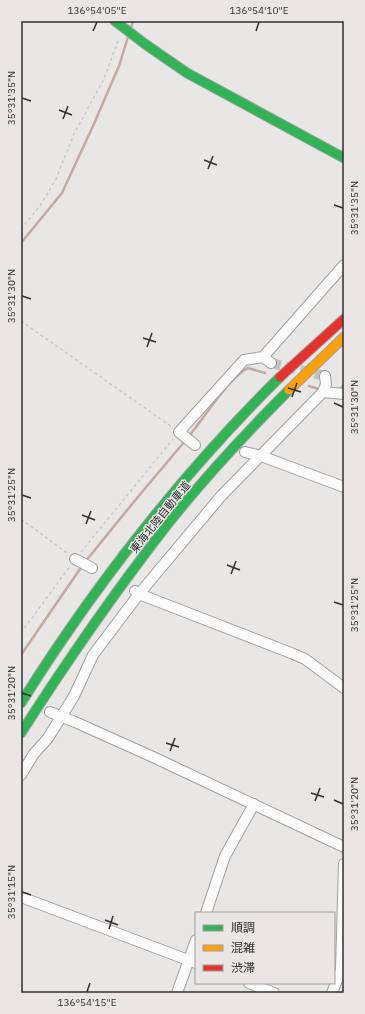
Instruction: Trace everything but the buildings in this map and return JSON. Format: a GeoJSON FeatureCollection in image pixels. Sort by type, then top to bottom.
{"type":"FeatureCollection","features":[{"type":"Feature","properties":{"kind":"main road"},"geometry":{"type":"LineString","coordinates":[[115,21],[187,73],[241,103],[295,130],[344,158]]}},
{"type":"Feature","properties":{"kind":"main road"},"geometry":{"type":"LineString","coordinates":[[270,386],[344,308]]}},
{"type":"Feature","properties":{"kind":"main road","name":"東海北陸自動車道"},"geometry":{"type":"LineString","coordinates":[[21,703],[83,609],[128,548],[175,490],[270,386],[344,319]]}},
{"type":"Feature","properties":{"kind":"main road","name":"東海北陸自動車道"},"geometry":{"type":"LineString","coordinates":[[21,734],[57,675],[102,612],[184,504],[235,446],[284,394],[344,337]]}},
{"type":"Feature","properties":{"kind":"main road"},"geometry":{"type":"LineString","coordinates":[[235,446],[344,344]]}},
{"type":"Feature","properties":{"kind":"street"},"geometry":{"type":"LineString","coordinates":[[193,443],[181,433],[244,360],[267,360],[344,265]]}},
{"type":"Feature","properties":{"kind":"street"},"geometry":{"type":"LineString","coordinates":[[21,775],[33,755],[48,738],[74,696],[93,655],[137,592],[222,495],[261,456],[324,386],[344,394]]}},
{"type":"Feature","properties":{"kind":"street"},"geometry":{"type":"LineString","coordinates":[[245,452],[261,456],[344,487]]}},
{"type":"Feature","properties":{"kind":"street"},"geometry":{"type":"LineString","coordinates":[[77,560],[91,567]]}},
{"type":"Feature","properties":{"kind":"street"},"geometry":{"type":"LineString","coordinates":[[137,592],[305,659],[344,688]]}},
{"type":"Feature","properties":{"kind":"street"},"geometry":{"type":"LineString","coordinates":[[50,712],[254,804],[344,847]]}},
{"type":"Feature","properties":{"kind":"street"},"geometry":{"type":"LineString","coordinates":[[206,912],[225,856],[254,804]]}},
{"type":"Feature","properties":{"kind":"street"},"geometry":{"type":"LineString","coordinates":[[332,993],[340,970],[344,864]]}},
{"type":"Feature","properties":{"kind":"street"},"geometry":{"type":"LineString","coordinates":[[21,897],[193,961]]}},
{"type":"Feature","properties":{"kind":"street"},"geometry":{"type":"LineString","coordinates":[[177,993],[193,961],[195,947]]}},
{"type":"Feature","properties":{"kind":"street"},"geometry":{"type":"LineString","coordinates":[[252,984],[274,993]]}},
{"type":"Feature","properties":{"kind":"path"},"geometry":{"type":"LineString","coordinates":[[21,229],[40,206],[56,179],[74,134],[104,79],[124,28]]}},
{"type":"Feature","properties":{"kind":"path"},"geometry":{"type":"LineString","coordinates":[[21,321],[181,433],[77,560],[21,633]]}},
{"type":"Feature","properties":{"kind":"path"},"geometry":{"type":"LineString","coordinates":[[21,519],[77,560]]}},
{"type":"Feature","properties":{"kind":"waterway"},"geometry":{"type":"LineString","coordinates":[[131,28],[133,21]]}},
{"type":"Feature","properties":{"kind":"waterway"},"geometry":{"type":"LineString","coordinates":[[21,243],[62,193],[119,66],[128,37]]}},
{"type":"Feature","properties":{"kind":"waterway"},"geometry":{"type":"LineString","coordinates":[[188,437],[225,389],[241,373],[248,368],[265,373]]}},
{"type":"Feature","properties":{"kind":"waterway"},"geometry":{"type":"LineString","coordinates":[[339,390],[344,385]]}},
{"type":"Feature","properties":{"kind":"waterway"},"geometry":{"type":"LineString","coordinates":[[309,386],[322,390]]}},
{"type":"Feature","properties":{"kind":"waterway"},"geometry":{"type":"LineString","coordinates":[[85,562],[185,441]]}},
{"type":"Feature","properties":{"kind":"waterway"},"geometry":{"type":"LineString","coordinates":[[21,655],[82,566]]}},
{"type":"Feature","properties":{"kind":"tunnel"},"geometry":{"type":"LineString","coordinates":[[271,363],[325,376]]}},
{"type":"Feature","properties":{"kind":"traffic: fast"},"geometry":{"type":"LineString","coordinates":[[115,21],[187,73],[344,158]]}},
{"type":"Feature","properties":{"kind":"traffic: fast"},"geometry":{"type":"LineString","coordinates":[[21,703],[79,616],[141,532],[208,453],[243,414],[280,377]]}},
{"type":"Feature","properties":{"kind":"traffic: fast"},"geometry":{"type":"LineString","coordinates":[[21,733],[92,627],[167,525],[226,456],[289,390]]}},
{"type":"Feature","properties":{"kind":"traffic: slow"},"geometry":{"type":"LineString","coordinates":[[289,390],[344,337]]}},
{"type":"Feature","properties":{"kind":"traffic: jam"},"geometry":{"type":"LineString","coordinates":[[280,377],[344,319]]}}]}
